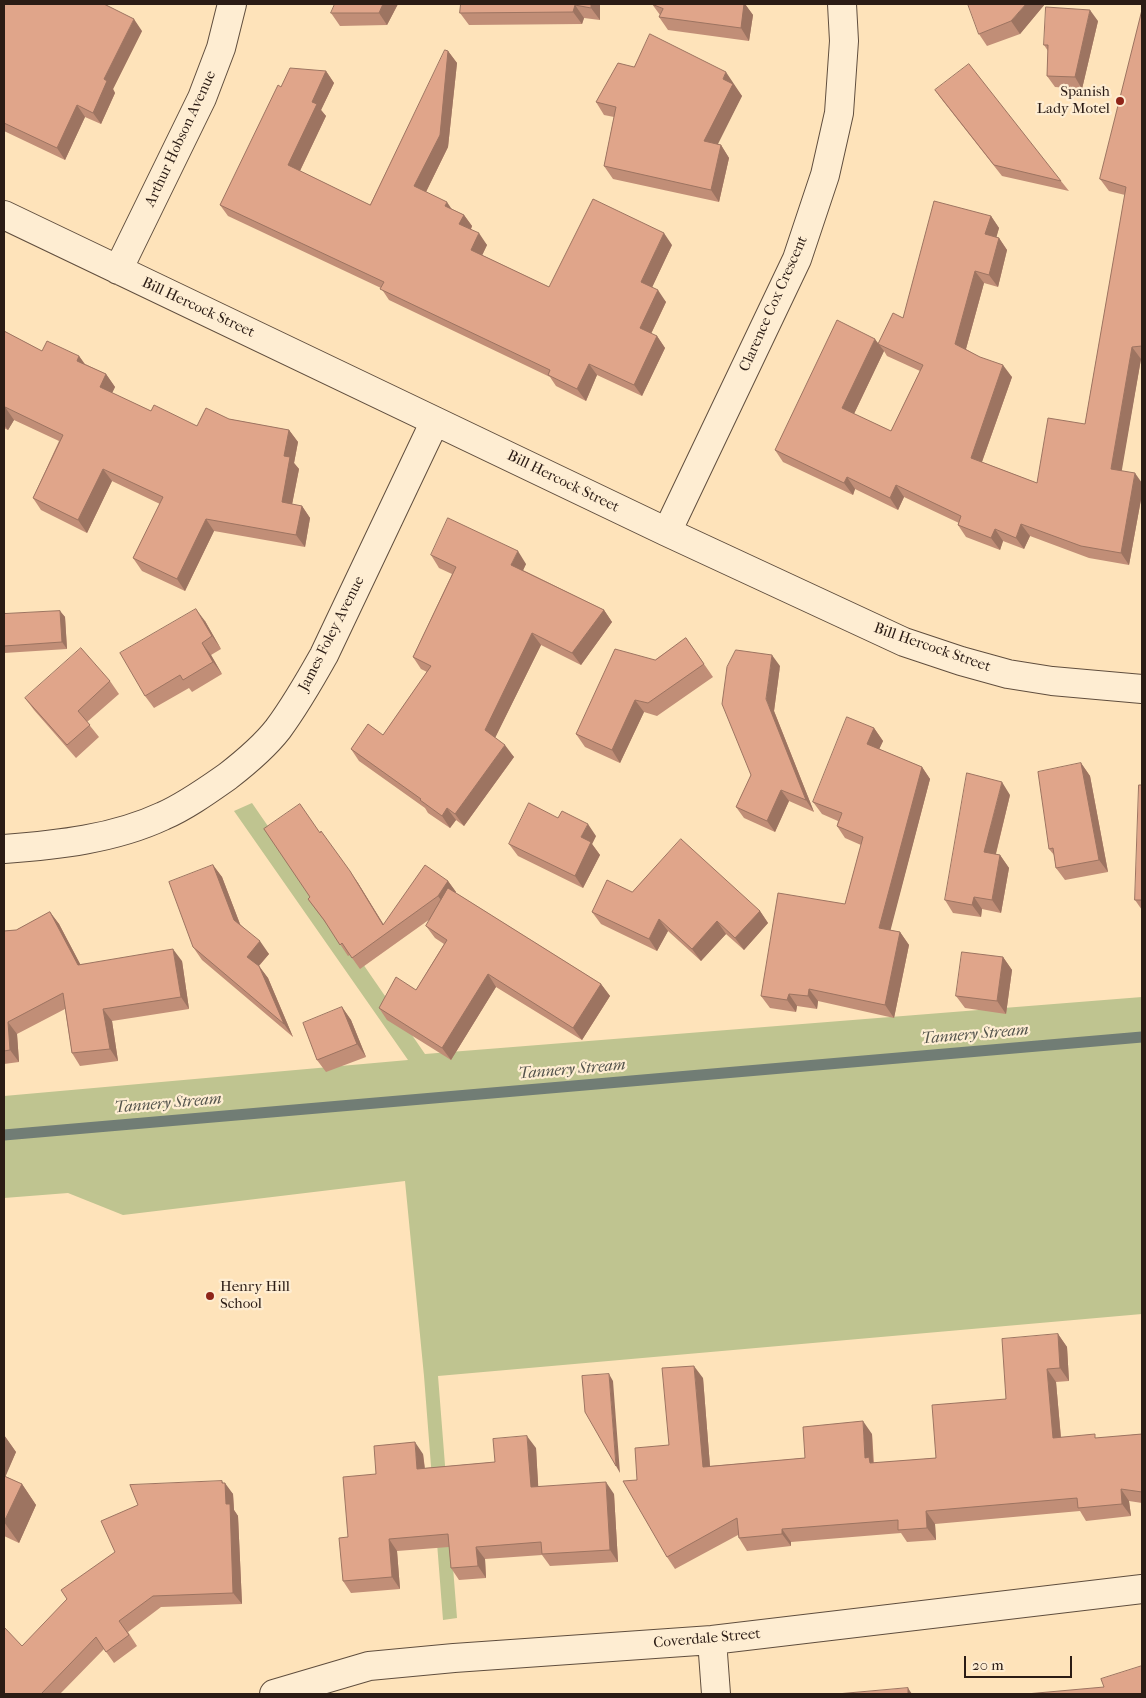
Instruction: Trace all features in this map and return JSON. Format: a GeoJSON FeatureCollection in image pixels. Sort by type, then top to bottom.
{"type":"FeatureCollection","features":[{"type":"Feature","properties":{"kind":"street","name":"Arthur Hobson Avenue"},"geometry":{"type":"LineString","coordinates":[[118,270],[202,98],[221,48],[232,4]]}},
{"type":"Feature","properties":{"kind":"street","name":"Clarence Cox Crescent"},"geometry":{"type":"LineString","coordinates":[[667,532],[797,259],[826,175],[839,113],[844,41],[842,4]]}},
{"type":"Feature","properties":{"kind":"street","name":"Bill Hercock Street"},"geometry":{"type":"LineString","coordinates":[[4,215],[667,532],[904,642],[960,661],[1008,674],[1142,688]]}},
{"type":"Feature","properties":{"kind":"street","name":"James Foley Avenue"},"geometry":{"type":"LineString","coordinates":[[4,849],[44,846],[110,835],[163,816],[208,790],[249,759],[277,730],[304,690],[324,655],[435,420]]}},
{"type":"Feature","properties":{"kind":"street","name":"Coverdale Street"},"geometry":{"type":"LineString","coordinates":[[274,1694],[369,1666],[454,1658],[712,1640],[1142,1589]]}},
{"type":"Feature","properties":{"kind":"street"},"geometry":{"type":"LineString","coordinates":[[712,1640],[716,1694]]}},
{"type":"Feature","properties":{"kind":"green space"},"geometry":{"type":"Polygon","coordinates":[[[252,803],[425,1054],[1142,997],[1142,1314],[438,1376],[457,1618],[443,1620],[424,1376],[405,1181],[123,1215],[68,1193],[4,1198],[4,1096],[408,1060],[234,811],[252,803]]]}},
{"type":"Feature","properties":{"kind":"building"},"geometry":{"type":"Polygon","coordinates":[[[4,4],[104,4],[134,19],[104,79],[107,81],[93,113],[77,105],[57,148],[4,123],[4,4]]]}},
{"type":"Feature","properties":{"kind":"building"},"geometry":{"type":"Polygon","coordinates":[[[335,4],[383,4],[379,13],[331,13],[335,4]]]}},
{"type":"Feature","properties":{"kind":"building"},"geometry":{"type":"Polygon","coordinates":[[[461,4],[591,4],[591,8],[575,5],[573,12],[460,13],[461,4]]]}},
{"type":"Feature","properties":{"kind":"building"},"geometry":{"type":"Polygon","coordinates":[[[652,4],[744,4],[741,28],[659,17],[663,9],[652,4]]]}},
{"type":"Feature","properties":{"kind":"building"},"geometry":{"type":"Polygon","coordinates":[[[968,4],[1026,4],[1011,21],[979,34],[968,4]]]}},
{"type":"Feature","properties":{"kind":"building"},"geometry":{"type":"Polygon","coordinates":[[[1046,7],[1090,10],[1075,77],[1047,76],[1048,45],[1044,45],[1046,7]]]}},
{"type":"Feature","properties":{"kind":"building"},"geometry":{"type":"Polygon","coordinates":[[[1142,10],[1142,346],[1132,347],[1111,469],[1135,473],[1121,553],[1081,546],[1021,524],[1016,538],[995,529],[991,538],[958,525],[961,516],[896,485],[890,498],[847,477],[844,483],[775,450],[837,320],[875,339],[842,408],[891,431],[923,365],[878,344],[893,313],[903,318],[934,201],[991,216],[985,234],[999,238],[989,275],[975,271],[955,344],[980,357],[1003,365],[971,458],[1037,483],[1048,418],[1085,424],[1126,187],[1100,179],[1142,10]]]}},
{"type":"Feature","properties":{"kind":"building"},"geometry":{"type":"Polygon","coordinates":[[[650,34],[726,72],[723,79],[733,84],[704,141],[721,145],[711,190],[604,166],[616,107],[596,102],[618,63],[634,67],[650,34]]]}},
{"type":"Feature","properties":{"kind":"building"},"geometry":{"type":"Polygon","coordinates":[[[445,50],[448,51],[440,135],[414,186],[447,202],[445,206],[464,215],[459,224],[479,233],[471,250],[549,287],[593,199],[664,233],[641,282],[658,290],[640,328],[657,336],[634,385],[589,364],[577,389],[548,375],[550,370],[380,289],[384,282],[220,205],[278,85],[281,87],[290,68],[326,71],[312,102],[317,104],[288,165],[370,205],[445,50]]]}},
{"type":"Feature","properties":{"kind":"building"},"geometry":{"type":"Polygon","coordinates":[[[969,64],[1061,181],[994,165],[935,90],[969,64]]]}},
{"type":"Feature","properties":{"kind":"building"},"geometry":{"type":"Polygon","coordinates":[[[4,331],[42,351],[47,341],[79,356],[77,361],[106,374],[100,387],[151,411],[154,405],[197,426],[206,408],[229,419],[289,430],[284,456],[290,457],[282,502],[302,506],[296,535],[206,519],[177,579],[133,558],[163,497],[103,469],[78,520],[33,498],[63,435],[5,407],[4,410],[4,331]]]}},
{"type":"Feature","properties":{"kind":"building"},"geometry":{"type":"Polygon","coordinates":[[[448,518],[518,551],[511,565],[604,610],[572,653],[532,633],[485,730],[505,745],[455,814],[447,808],[442,816],[351,749],[368,724],[383,735],[431,666],[413,657],[456,567],[431,555],[448,518]]]}},
{"type":"Feature","properties":{"kind":"building"},"geometry":{"type":"Polygon","coordinates":[[[196,609],[212,636],[202,643],[213,662],[183,680],[180,675],[145,696],[120,653],[196,609]]]}},
{"type":"Feature","properties":{"kind":"building"},"geometry":{"type":"Polygon","coordinates":[[[60,611],[62,642],[4,646],[4,614],[60,611]]]}},
{"type":"Feature","properties":{"kind":"building"},"geometry":{"type":"Polygon","coordinates":[[[686,638],[704,664],[648,703],[635,700],[612,750],[576,734],[615,649],[655,660],[686,638]]]}},
{"type":"Feature","properties":{"kind":"building"},"geometry":{"type":"Polygon","coordinates":[[[81,648],[110,681],[78,711],[90,725],[67,745],[25,698],[81,648]]]}},
{"type":"Feature","properties":{"kind":"building"},"geometry":{"type":"Polygon","coordinates":[[[736,650],[772,655],[766,699],[806,800],[781,790],[767,821],[736,807],[751,775],[722,704],[727,667],[736,650]]]}},
{"type":"Feature","properties":{"kind":"building"},"geometry":{"type":"Polygon","coordinates":[[[847,717],[874,728],[867,744],[922,767],[879,928],[900,932],[885,1005],[809,989],[808,996],[789,994],[787,1000],[761,996],[778,893],[845,904],[863,837],[837,826],[842,813],[813,802],[847,717]]]}},
{"type":"Feature","properties":{"kind":"building"},"geometry":{"type":"Polygon","coordinates":[[[1081,763],[1099,860],[1056,868],[1053,848],[1049,849],[1038,772],[1081,763]]]}},
{"type":"Feature","properties":{"kind":"building"},"geometry":{"type":"Polygon","coordinates":[[[967,773],[1002,782],[984,852],[1000,855],[992,900],[974,897],[972,905],[945,900],[967,773]]]}},
{"type":"Feature","properties":{"kind":"building"},"geometry":{"type":"Polygon","coordinates":[[[1139,785],[1142,785],[1142,900],[1135,900],[1139,785]]]}},
{"type":"Feature","properties":{"kind":"building"},"geometry":{"type":"Polygon","coordinates":[[[529,803],[558,818],[562,811],[588,824],[581,837],[591,842],[575,876],[509,844],[529,803]]]}},
{"type":"Feature","properties":{"kind":"building"},"geometry":{"type":"Polygon","coordinates":[[[300,804],[350,871],[383,925],[425,865],[448,881],[438,896],[352,958],[342,943],[340,945],[308,899],[310,897],[264,829],[300,804]]]}},
{"type":"Feature","properties":{"kind":"building"},"geometry":{"type":"Polygon","coordinates":[[[681,839],[760,911],[735,938],[717,921],[692,949],[659,919],[649,939],[592,912],[607,880],[632,892],[681,839]]]}},
{"type":"Feature","properties":{"kind":"building"},"geometry":{"type":"Polygon","coordinates":[[[213,865],[234,920],[260,941],[247,957],[259,966],[284,1024],[193,947],[169,882],[213,865]]]}},
{"type":"Feature","properties":{"kind":"building"},"geometry":{"type":"Polygon","coordinates":[[[448,888],[601,984],[573,1028],[488,974],[442,1048],[379,1008],[396,977],[416,990],[447,940],[426,926],[448,888]]]}},
{"type":"Feature","properties":{"kind":"building"},"geometry":{"type":"Polygon","coordinates":[[[50,912],[78,965],[173,949],[181,997],[103,1009],[110,1049],[72,1053],[63,993],[8,1022],[10,1050],[4,1051],[4,931],[16,930],[50,912]]]}},
{"type":"Feature","properties":{"kind":"building"},"geometry":{"type":"Polygon","coordinates":[[[962,952],[1003,957],[997,1001],[956,996],[962,952]]]}},
{"type":"Feature","properties":{"kind":"building"},"geometry":{"type":"Polygon","coordinates":[[[342,1007],[357,1044],[317,1060],[303,1023],[342,1007]]]}},
{"type":"Feature","properties":{"kind":"building"},"geometry":{"type":"Polygon","coordinates":[[[1058,1334],[1060,1368],[1047,1369],[1053,1438],[1095,1434],[1095,1438],[1142,1434],[1142,1492],[1121,1489],[1122,1504],[1078,1508],[1077,1498],[926,1511],[927,1528],[898,1530],[898,1520],[782,1529],[782,1534],[739,1538],[737,1518],[667,1557],[623,1481],[637,1480],[635,1448],[669,1445],[662,1368],[694,1366],[703,1467],[805,1458],[803,1427],[863,1421],[865,1458],[869,1457],[870,1463],[936,1458],[932,1405],[1006,1399],[1002,1339],[1058,1334]]]}},
{"type":"Feature","properties":{"kind":"building"},"geometry":{"type":"Polygon","coordinates":[[[609,1374],[616,1466],[585,1412],[582,1376],[609,1374]]]}},
{"type":"Feature","properties":{"kind":"building"},"geometry":{"type":"Polygon","coordinates":[[[527,1436],[531,1487],[606,1482],[610,1550],[542,1554],[541,1542],[476,1547],[478,1566],[451,1568],[448,1534],[389,1539],[392,1577],[343,1581],[339,1538],[348,1537],[343,1477],[376,1474],[374,1446],[415,1442],[417,1469],[495,1462],[493,1439],[527,1436]]]}},
{"type":"Feature","properties":{"kind":"building"},"geometry":{"type":"Polygon","coordinates":[[[4,1476],[22,1484],[4,1522],[4,1476]]]}},
{"type":"Feature","properties":{"kind":"building"},"geometry":{"type":"Polygon","coordinates":[[[222,1481],[222,1483],[225,1483],[226,1504],[230,1504],[233,1593],[153,1596],[119,1621],[129,1635],[106,1652],[96,1637],[41,1694],[4,1694],[4,1627],[22,1646],[67,1599],[61,1590],[115,1552],[101,1521],[138,1505],[130,1485],[222,1481]]]}},
{"type":"Feature","properties":{"kind":"building"},"geometry":{"type":"Polygon","coordinates":[[[1142,1666],[1142,1694],[1026,1694],[1104,1687],[1101,1679],[1142,1666]]]}},
{"type":"Feature","properties":{"kind":"building"},"geometry":{"type":"Polygon","coordinates":[[[908,1688],[908,1694],[837,1694],[908,1688]]]}},
{"type":"Feature","properties":{"kind":"waterway","name":"Tannery Stream"},"geometry":{"type":"LineString","coordinates":[[4,1135],[1142,1037]]}},
{"type":"Feature","properties":{"kind":"place","name":"Spanish Lady Motel"},"geometry":{"type":"Point","coordinates":[1120,101]}},
{"type":"Feature","properties":{"kind":"place","name":"Henry Hill School"},"geometry":{"type":"Point","coordinates":[210,1296]}}]}
